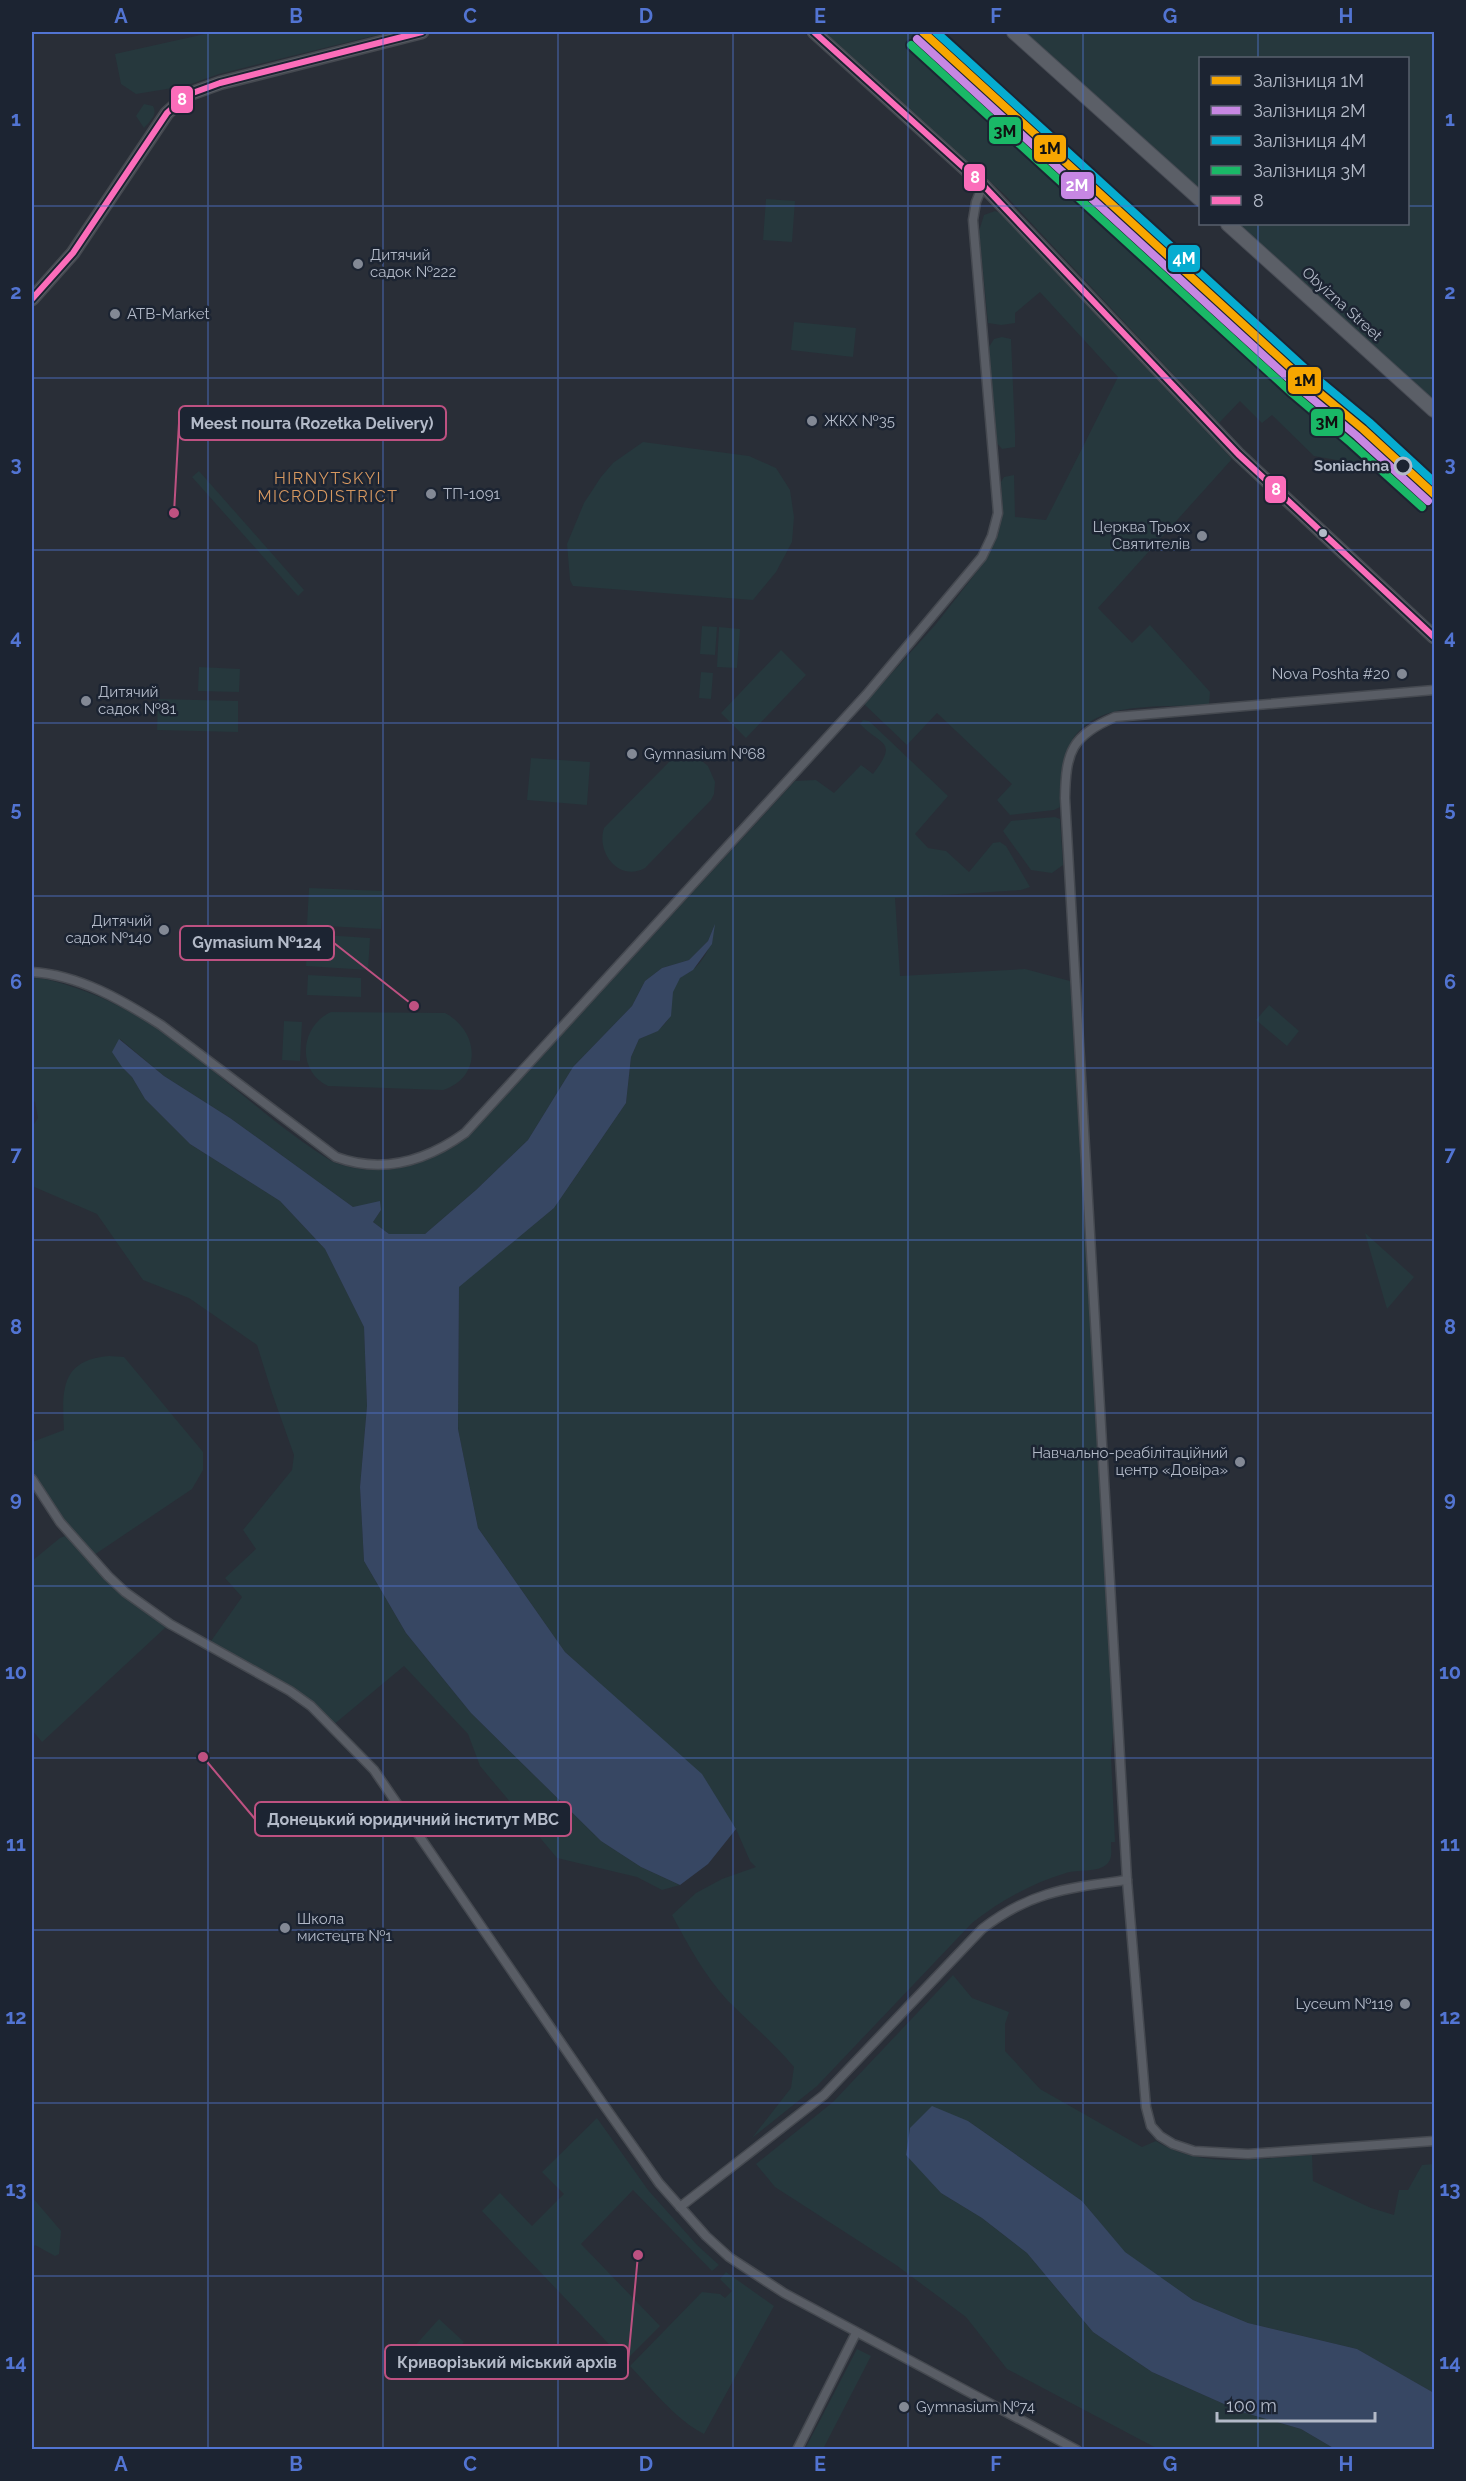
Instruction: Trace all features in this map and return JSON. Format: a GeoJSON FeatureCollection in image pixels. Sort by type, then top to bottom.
{"type":"FeatureCollection","features":[{"type":"Feature","properties":{"kind":"main road"},"geometry":{"type":"LineString","coordinates":[[1014,32],[1199,198]]}},
{"type":"Feature","properties":{"kind":"main road","name":"Obyizna Street"},"geometry":{"type":"LineString","coordinates":[[1229,225],[1434,410]]}},
{"type":"Feature","properties":{"kind":"street"},"geometry":{"type":"LineString","coordinates":[[32,299],[73,253],[167,113],[187,95],[220,82],[422,32]]}},
{"type":"Feature","properties":{"kind":"street"},"geometry":{"type":"LineString","coordinates":[[814,32],[983,185],[1238,454],[1434,638]]}},
{"type":"Feature","properties":{"kind":"street"},"geometry":{"type":"LineString","coordinates":[[32,972],[45,973],[105,991],[132,1006],[161,1025],[336,1157],[362,1165],[381,1166],[411,1162],[447,1146],[465,1133],[866,695],[982,557],[992,536],[998,513],[973,220],[976,202],[983,185]]}},
{"type":"Feature","properties":{"kind":"street"},"geometry":{"type":"LineString","coordinates":[[1434,690],[1115,717],[1091,728],[1075,745],[1066,768],[1065,798],[1128,1880],[1143,2085],[1151,2126],[1160,2136],[1173,2144],[1194,2151],[1216,2154],[1248,2154],[1434,2141]]}},
{"type":"Feature","properties":{"kind":"street"},"geometry":{"type":"LineString","coordinates":[[32,1479],[60,1522],[125,1592],[170,1623],[290,1691],[311,1706],[374,1770],[576,2067],[659,2183],[706,2236],[729,2257],[784,2293],[1077,2450]]}},
{"type":"Feature","properties":{"kind":"street"},"geometry":{"type":"LineString","coordinates":[[680,2207],[824,2095],[982,1929],[1001,1914],[1021,1903],[1055,1890],[1128,1880]]}},
{"type":"Feature","properties":{"kind":"street"},"geometry":{"type":"LineString","coordinates":[[797,2450],[856,2333]]}},
{"type":"Feature","properties":{"kind":"shaded area"},"geometry":{"type":"Polygon","coordinates":[[[214,32],[389,32],[219,74],[185,86],[136,94],[121,84],[115,54],[214,32]]]}},
{"type":"Feature","properties":{"kind":"shaded area"},"geometry":{"type":"Polygon","coordinates":[[[825,32],[916,32],[1372,449],[1359,464],[1314,456],[1272,415],[1262,423],[1240,401],[1219,423],[1005,195],[825,32]]]}},
{"type":"Feature","properties":{"kind":"shaded area"},"geometry":{"type":"Polygon","coordinates":[[[1014,32],[1434,32],[1434,410],[1229,225],[1409,225],[1409,57],[1199,57],[1199,198],[1014,32]]]}},
{"type":"Feature","properties":{"kind":"shaded area"},"geometry":{"type":"Polygon","coordinates":[[[144,104],[153,106],[155,112],[144,128],[136,116],[144,104]]]}},
{"type":"Feature","properties":{"kind":"shaded area"},"geometry":{"type":"Polygon","coordinates":[[[766,199],[795,201],[792,242],[763,240],[766,199]]]}},
{"type":"Feature","properties":{"kind":"shaded area"},"geometry":{"type":"Polygon","coordinates":[[[995,211],[1000,213],[1232,459],[1098,608],[1132,643],[1150,625],[1210,692],[1209,705],[1150,707],[1124,710],[1102,716],[1083,727],[1070,745],[1062,771],[1060,807],[1054,810],[1010,815],[997,800],[1012,784],[937,713],[907,745],[864,704],[936,624],[986,560],[997,538],[1003,514],[1001,482],[1004,477],[1014,475],[1015,517],[1046,520],[1118,377],[1040,292],[1015,313],[1015,323],[1001,325],[988,323],[979,231],[984,215],[995,211]]]}},
{"type":"Feature","properties":{"kind":"shaded area"},"geometry":{"type":"Polygon","coordinates":[[[794,322],[856,328],[853,357],[791,350],[794,322]]]}},
{"type":"Feature","properties":{"kind":"shaded area"},"geometry":{"type":"Polygon","coordinates":[[[1002,337],[1011,339],[1015,447],[1002,449],[997,443],[989,347],[994,339],[1002,337]]]}},
{"type":"Feature","properties":{"kind":"shaded area"},"geometry":{"type":"Polygon","coordinates":[[[643,442],[749,456],[776,468],[790,490],[794,517],[792,542],[776,572],[753,600],[573,586],[570,580],[567,544],[584,503],[613,463],[643,442]]]}},
{"type":"Feature","properties":{"kind":"shaded area"},"geometry":{"type":"Polygon","coordinates":[[[199,471],[304,590],[298,596],[192,477],[199,471]]]}},
{"type":"Feature","properties":{"kind":"shaded area"},"geometry":{"type":"Polygon","coordinates":[[[702,626],[717,627],[715,655],[700,654],[702,626]]]}},
{"type":"Feature","properties":{"kind":"shaded area"},"geometry":{"type":"Polygon","coordinates":[[[719,627],[740,629],[737,668],[717,667],[719,627]]]}},
{"type":"Feature","properties":{"kind":"shaded area"},"geometry":{"type":"Polygon","coordinates":[[[781,650],[806,675],[746,738],[721,713],[781,650]]]}},
{"type":"Feature","properties":{"kind":"shaded area"},"geometry":{"type":"Polygon","coordinates":[[[199,667],[240,669],[239,692],[198,691],[199,667]]]}},
{"type":"Feature","properties":{"kind":"shaded area"},"geometry":{"type":"Polygon","coordinates":[[[701,672],[713,673],[711,699],[699,698],[701,672]]]}},
{"type":"Feature","properties":{"kind":"shaded area"},"geometry":{"type":"Polygon","coordinates":[[[158,699],[238,701],[238,732],[157,730],[158,699]]]}},
{"type":"Feature","properties":{"kind":"shaded area"},"geometry":{"type":"Polygon","coordinates":[[[863,720],[869,721],[948,796],[915,834],[928,848],[946,851],[969,872],[993,843],[1000,842],[1006,846],[1030,887],[1021,890],[895,898],[900,976],[1025,969],[1070,981],[1114,1724],[1111,1756],[1115,1842],[1111,1842],[1110,1859],[1103,1867],[1066,1873],[1029,1887],[1005,1900],[972,1923],[817,2086],[752,2138],[791,2088],[794,2067],[728,2001],[697,1960],[672,1915],[696,1893],[722,1879],[756,1867],[750,1861],[736,1829],[626,1707],[565,1652],[478,1528],[458,1429],[459,1286],[554,1208],[626,1103],[631,1057],[639,1039],[655,1032],[669,1018],[674,988],[680,978],[696,967],[704,957],[712,940],[714,927],[708,941],[689,960],[662,968],[645,981],[632,1006],[573,1067],[528,1140],[476,1190],[425,1234],[389,1234],[373,1222],[381,1210],[353,1207],[230,1118],[164,1076],[120,1039],[122,1067],[132,1077],[145,1099],[190,1144],[280,1201],[325,1249],[364,1327],[367,1406],[360,1487],[364,1561],[406,1633],[471,1713],[601,1841],[641,1867],[680,1885],[662,1890],[637,1877],[557,1858],[480,1766],[468,1734],[404,1666],[332,1726],[311,1706],[209,1644],[242,1597],[225,1578],[256,1549],[243,1530],[292,1470],[294,1455],[257,1345],[189,1298],[143,1280],[97,1214],[32,1186],[32,1127],[38,1118],[35,1102],[32,1100],[32,978],[49,980],[76,988],[112,1003],[146,1022],[178,1044],[301,1141],[333,1162],[369,1170],[387,1170],[421,1162],[437,1156],[468,1137],[795,781],[816,780],[834,793],[861,765],[873,774],[881,763],[886,749],[884,744],[860,724],[863,720]]]}},
{"type":"Feature","properties":{"kind":"shaded area"},"geometry":{"type":"Polygon","coordinates":[[[683,756],[698,758],[708,766],[715,782],[711,800],[645,868],[626,871],[618,868],[612,863],[603,847],[604,828],[670,761],[683,756]]]}},
{"type":"Feature","properties":{"kind":"shaded area"},"geometry":{"type":"Polygon","coordinates":[[[531,758],[590,762],[587,805],[527,800],[531,758]]]}},
{"type":"Feature","properties":{"kind":"shaded area"},"geometry":{"type":"Polygon","coordinates":[[[1055,817],[1060,819],[1063,865],[1052,873],[1031,870],[1003,831],[1011,821],[1055,817]]]}},
{"type":"Feature","properties":{"kind":"shaded area"},"geometry":{"type":"Polygon","coordinates":[[[309,888],[383,891],[381,929],[307,925],[309,888]]]}},
{"type":"Feature","properties":{"kind":"shaded area"},"geometry":{"type":"Polygon","coordinates":[[[308,934],[370,938],[368,970],[306,966],[308,934]]]}},
{"type":"Feature","properties":{"kind":"shaded area"},"geometry":{"type":"Polygon","coordinates":[[[308,975],[361,978],[361,997],[307,995],[308,975]]]}},
{"type":"Feature","properties":{"kind":"shaded area"},"geometry":{"type":"Polygon","coordinates":[[[1269,1005],[1299,1031],[1287,1046],[1256,1020],[1269,1005]]]}},
{"type":"Feature","properties":{"kind":"shaded area"},"geometry":{"type":"Polygon","coordinates":[[[331,1012],[445,1013],[465,1031],[472,1053],[470,1065],[465,1075],[456,1084],[443,1090],[328,1086],[311,1070],[306,1049],[313,1027],[331,1012]]]}},
{"type":"Feature","properties":{"kind":"shaded area"},"geometry":{"type":"Polygon","coordinates":[[[284,1021],[302,1022],[300,1061],[282,1060],[284,1021]]]}},
{"type":"Feature","properties":{"kind":"shaded area"},"geometry":{"type":"Polygon","coordinates":[[[1365,1233],[1414,1277],[1387,1309],[1365,1233]]]}},
{"type":"Feature","properties":{"kind":"shaded area"},"geometry":{"type":"Polygon","coordinates":[[[109,1356],[124,1357],[203,1452],[203,1470],[192,1489],[91,1557],[32,1479],[32,1442],[64,1430],[64,1391],[73,1371],[81,1364],[93,1359],[109,1356]]]}},
{"type":"Feature","properties":{"kind":"shaded area"},"geometry":{"type":"Polygon","coordinates":[[[65,1536],[71,1538],[128,1596],[167,1626],[42,1742],[32,1730],[32,1561],[65,1536]]]}},
{"type":"Feature","properties":{"kind":"shaded area"},"geometry":{"type":"Polygon","coordinates":[[[953,1975],[972,1998],[1009,2012],[1005,2024],[1005,2051],[1040,2089],[1142,2147],[1156,2141],[1192,2156],[1232,2160],[1312,2155],[1313,2181],[1371,2208],[1394,2215],[1399,2190],[1408,2190],[1422,2165],[1434,2164],[1434,2393],[1357,2349],[1248,2323],[1193,2300],[1124,2252],[1082,2201],[968,2121],[929,2178],[941,2193],[982,2218],[1027,2253],[1093,2332],[1152,2372],[1242,2412],[1301,2429],[1335,2449],[1158,2449],[1007,2369],[966,2317],[896,2265],[775,2187],[756,2164],[833,2102],[953,1975]]]}},
{"type":"Feature","properties":{"kind":"shaded area"},"geometry":{"type":"Polygon","coordinates":[[[597,2118],[648,2190],[697,2245],[719,2265],[712,2271],[633,2190],[581,2244],[660,2326],[625,2361],[482,2211],[500,2193],[532,2226],[564,2194],[542,2172],[597,2118]]]}},
{"type":"Feature","properties":{"kind":"shaded area"},"geometry":{"type":"Polygon","coordinates":[[[32,2197],[61,2231],[59,2254],[55,2256],[35,2245],[32,2250],[32,2197]]]}},
{"type":"Feature","properties":{"kind":"shaded area"},"geometry":{"type":"Polygon","coordinates":[[[726,2272],[774,2306],[704,2434],[674,2412],[630,2366],[702,2292],[720,2294],[725,2298],[732,2291],[720,2279],[726,2272]]]}},
{"type":"Feature","properties":{"kind":"shaded area"},"geometry":{"type":"Polygon","coordinates":[[[439,2319],[464,2342],[437,2372],[412,2349],[439,2319]]]}},
{"type":"Feature","properties":{"kind":"shaded area"},"geometry":{"type":"Polygon","coordinates":[[[857,2349],[871,2356],[823,2449],[805,2449],[857,2349]]]}},
{"type":"Feature","properties":{"kind":"water"},"geometry":{"type":"Polygon","coordinates":[[[715,924],[712,944],[693,970],[680,978],[673,992],[671,1016],[658,1031],[639,1039],[631,1057],[626,1103],[554,1208],[459,1287],[458,1429],[478,1528],[565,1652],[702,1774],[736,1829],[708,1864],[680,1885],[641,1867],[601,1841],[471,1713],[406,1633],[364,1561],[360,1487],[367,1406],[364,1327],[325,1249],[280,1201],[190,1144],[145,1099],[132,1077],[112,1052],[119,1039],[164,1076],[230,1118],[353,1207],[380,1201],[381,1210],[373,1222],[389,1234],[425,1234],[476,1190],[528,1140],[573,1067],[632,1006],[645,981],[662,968],[689,960],[708,941],[715,924]]]}},
{"type":"Feature","properties":{"kind":"water"},"geometry":{"type":"Polygon","coordinates":[[[932,2106],[968,2121],[1082,2201],[1125,2252],[1193,2300],[1248,2323],[1357,2349],[1434,2393],[1434,2449],[1335,2449],[1301,2429],[1242,2412],[1152,2372],[1093,2332],[1027,2253],[982,2218],[941,2193],[906,2155],[910,2128],[932,2106]]]}},
{"type":"Feature","properties":{"kind":"rail line","name":"1М"},"geometry":{"type":"LineString","coordinates":[[923,32],[1304,380],[1363,429],[1434,494]]}},
{"type":"Feature","properties":{"kind":"rail line","name":"4М"},"geometry":{"type":"LineString","coordinates":[[936,32],[1310,373],[1369,422],[1434,482]]}},
{"type":"Feature","properties":{"kind":"rail line","name":"2М"},"geometry":{"type":"LineString","coordinates":[[917,39],[1298,387],[1357,436],[1428,501]]}},
{"type":"Feature","properties":{"kind":"rail line","name":"3М"},"geometry":{"type":"LineString","coordinates":[[911,45],[1292,393],[1422,507]]}},
{"type":"Feature","properties":{"kind":"transit line","name":"8"},"geometry":{"type":"LineString","coordinates":[[32,299],[73,253],[167,113],[187,95],[220,83],[422,32]]}},
{"type":"Feature","properties":{"kind":"transit line","name":"8"},"geometry":{"type":"LineString","coordinates":[[814,32],[983,185],[1238,454],[1434,637]]}},
{"type":"Feature","properties":{"kind":"place","name":"Дитячий садок №222"},"geometry":{"type":"Point","coordinates":[358,264]}},
{"type":"Feature","properties":{"kind":"place","name":"ATB-Market"},"geometry":{"type":"Point","coordinates":[115,314]}},
{"type":"Feature","properties":{"kind":"place","name":"ЖКХ №35"},"geometry":{"type":"Point","coordinates":[812,421]}},
{"type":"Feature","properties":{"kind":"place","name":"Soniachna"},"geometry":{"type":"Point","coordinates":[1403,466]}},
{"type":"Feature","properties":{"kind":"place","name":"ТП-1091"},"geometry":{"type":"Point","coordinates":[431,494]}},
{"type":"Feature","properties":{"kind":"place","name":"Meest пошта (Rozetka Delivery)"},"geometry":{"type":"Point","coordinates":[174,513]}},
{"type":"Feature","properties":{"kind":"place","name":"Церква Трьох Святителів"},"geometry":{"type":"Point","coordinates":[1202,536]}},
{"type":"Feature","properties":{"kind":"place","name":"Nova Poshta #20"},"geometry":{"type":"Point","coordinates":[1402,674]}},
{"type":"Feature","properties":{"kind":"place","name":"Дитячий садок №81"},"geometry":{"type":"Point","coordinates":[86,701]}},
{"type":"Feature","properties":{"kind":"place","name":"Gymnasium №68"},"geometry":{"type":"Point","coordinates":[632,754]}},
{"type":"Feature","properties":{"kind":"place","name":"Дитячий садок №140"},"geometry":{"type":"Point","coordinates":[164,930]}},
{"type":"Feature","properties":{"kind":"place","name":"Gymasium №124"},"geometry":{"type":"Point","coordinates":[414,1006]}},
{"type":"Feature","properties":{"kind":"place","name":"Навчально-реабілітаційний центр «Довіра»"},"geometry":{"type":"Point","coordinates":[1240,1462]}},
{"type":"Feature","properties":{"kind":"place","name":"Донецький юридичний інститут МВС"},"geometry":{"type":"Point","coordinates":[203,1757]}},
{"type":"Feature","properties":{"kind":"place","name":"Школа мистецтв №1"},"geometry":{"type":"Point","coordinates":[285,1928]}},
{"type":"Feature","properties":{"kind":"place","name":"Lyceum №119"},"geometry":{"type":"Point","coordinates":[1405,2004]}},
{"type":"Feature","properties":{"kind":"place","name":"Криворізький міський архів"},"geometry":{"type":"Point","coordinates":[638,2255]}},
{"type":"Feature","properties":{"kind":"place","name":"Gymnasium №74"},"geometry":{"type":"Point","coordinates":[904,2407]}},
{"type":"Feature","properties":{"kind":"district","name":"HIRNYTSKYI MICRODISTRICT"},"geometry":{"type":"Point","coordinates":[328,487]}}]}
